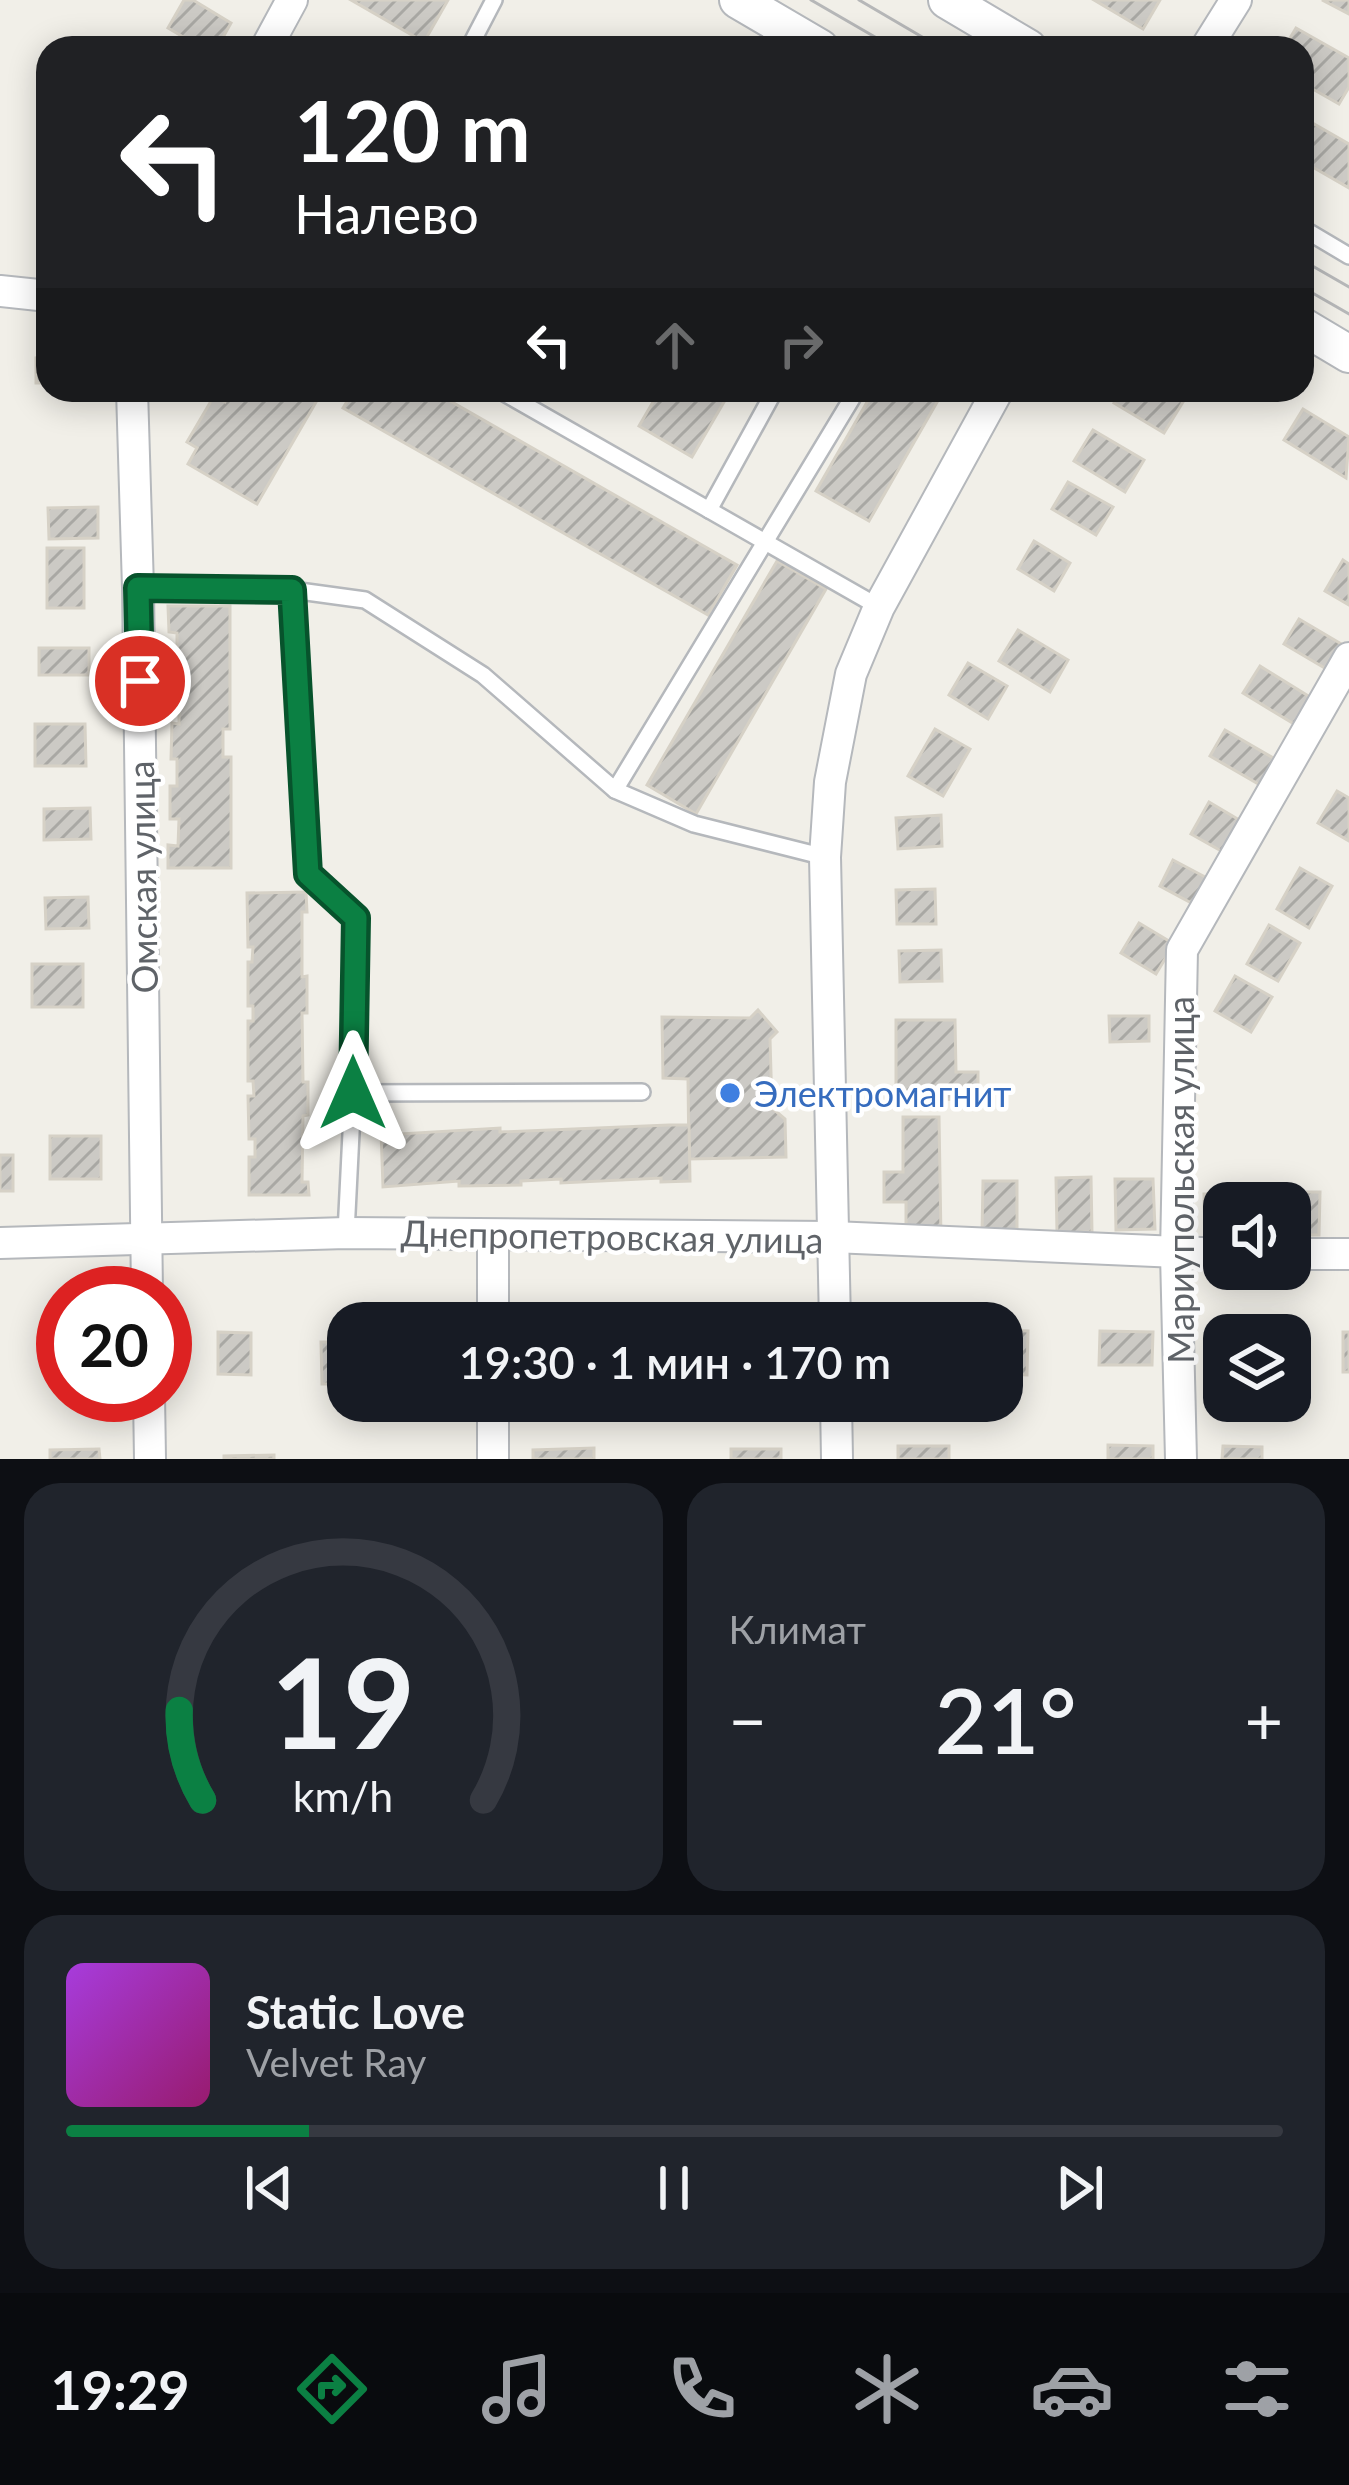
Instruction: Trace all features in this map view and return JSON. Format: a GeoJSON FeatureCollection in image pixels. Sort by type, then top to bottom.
{"type":"FeatureCollection","features":[{"type":"Feature","properties":{"kind":"street"},"geometry":{"type":"LineString","coordinates":[[272,36],[292,0]]}},
{"type":"Feature","properties":{"kind":"street"},"geometry":{"type":"LineString","coordinates":[[738,0],[800,36]]}},
{"type":"Feature","properties":{"kind":"street"},"geometry":{"type":"LineString","coordinates":[[946,0],[1008,36]]}},
{"type":"Feature","properties":{"kind":"street"},"geometry":{"type":"LineString","coordinates":[[1214,36],[1237,0]]}},
{"type":"Feature","properties":{"kind":"street"},"geometry":{"type":"LineString","coordinates":[[0,291],[36,295]]}},
{"type":"Feature","properties":{"kind":"street"},"geometry":{"type":"LineString","coordinates":[[1314,333],[1349,354]]}},
{"type":"Feature","properties":{"kind":"street","name":"Омская улица"},"geometry":{"type":"LineString","coordinates":[[132,402],[146,1266]]}},
{"type":"Feature","properties":{"kind":"street"},"geometry":{"type":"LineString","coordinates":[[835,1302],[825,857],[830,782],[850,674],[879,607],[991,402]]}},
{"type":"Feature","properties":{"kind":"street","name":"Мариупольская улица"},"geometry":{"type":"LineString","coordinates":[[1181,1459],[1176,1254],[1182,950],[1349,658]]}},
{"type":"Feature","properties":{"kind":"street","name":"Днепропетровская улица"},"geometry":{"type":"LineString","coordinates":[[0,1243],[346,1233],[833,1238],[1203,1254]]}},
{"type":"Feature","properties":{"kind":"street"},"geometry":{"type":"LineString","coordinates":[[494,1235],[494,1302]]}},
{"type":"Feature","properties":{"kind":"street"},"geometry":{"type":"LineString","coordinates":[[1311,1254],[1349,1254]]}},
{"type":"Feature","properties":{"kind":"street"},"geometry":{"type":"LineString","coordinates":[[148,1422],[149,1459]]}},
{"type":"Feature","properties":{"kind":"street"},"geometry":{"type":"LineString","coordinates":[[493,1422],[493,1459]]}},
{"type":"Feature","properties":{"kind":"street"},"geometry":{"type":"LineString","coordinates":[[836,1422],[837,1459]]}},
{"type":"Feature","properties":{"kind":"lane"},"geometry":{"type":"LineString","coordinates":[[476,36],[494,0]]}},
{"type":"Feature","properties":{"kind":"lane"},"geometry":{"type":"LineString","coordinates":[[1314,235],[1349,256]]}},
{"type":"Feature","properties":{"kind":"lane"},"geometry":{"type":"LineString","coordinates":[[520,402],[879,607]]}},
{"type":"Feature","properties":{"kind":"lane"},"geometry":{"type":"LineString","coordinates":[[709,510],[768,402]]}},
{"type":"Feature","properties":{"kind":"lane"},"geometry":{"type":"LineString","coordinates":[[615,790],[850,402]]}},
{"type":"Feature","properties":{"kind":"lane"},"geometry":{"type":"LineString","coordinates":[[138,588],[292,590],[365,600],[483,676],[615,790],[694,824],[825,857]]}},
{"type":"Feature","properties":{"kind":"lane"},"geometry":{"type":"LineString","coordinates":[[292,590],[308,874],[356,918],[346,1233]]}},
{"type":"Feature","properties":{"kind":"lane"},"geometry":{"type":"LineString","coordinates":[[353,1093],[642,1093]]}},
{"type":"Feature","properties":{"kind":"building"},"geometry":{"type":"Polygon","coordinates":[[[184,0],[193,0],[231,23],[224,36],[182,36],[168,28],[184,0]]]}},
{"type":"Feature","properties":{"kind":"building"},"geometry":{"type":"Polygon","coordinates":[[[351,0],[448,0],[427,36],[414,36],[351,0]]]}},
{"type":"Feature","properties":{"kind":"building"},"geometry":{"type":"Polygon","coordinates":[[[1094,0],[1160,0],[1143,29],[1094,0]]]}},
{"type":"Feature","properties":{"kind":"building"},"geometry":{"type":"Polygon","coordinates":[[[1322,0],[1349,0],[1349,14],[1322,0]]]}},
{"type":"Feature","properties":{"kind":"building"},"geometry":{"type":"Polygon","coordinates":[[[1314,38],[1349,58],[1349,87],[1339,104],[1314,90],[1314,38]]]}},
{"type":"Feature","properties":{"kind":"building"},"geometry":{"type":"Polygon","coordinates":[[[1314,124],[1349,144],[1349,188],[1314,168],[1314,124]]]}},
{"type":"Feature","properties":{"kind":"building"},"geometry":{"type":"Polygon","coordinates":[[[210,402],[316,402],[257,504],[188,464],[197,448],[187,442],[210,402]]]}},
{"type":"Feature","properties":{"kind":"building"},"geometry":{"type":"Polygon","coordinates":[[[347,402],[452,402],[737,565],[708,615],[343,408],[347,402]]]}},
{"type":"Feature","properties":{"kind":"building"},"geometry":{"type":"Polygon","coordinates":[[[653,402],[724,402],[692,457],[639,426],[653,402]]]}},
{"type":"Feature","properties":{"kind":"building"},"geometry":{"type":"Polygon","coordinates":[[[867,402],[937,402],[869,521],[816,491],[867,402]]]}},
{"type":"Feature","properties":{"kind":"building"},"geometry":{"type":"Polygon","coordinates":[[[1115,402],[1183,402],[1164,433],[1115,402]]]}},
{"type":"Feature","properties":{"kind":"building"},"geometry":{"type":"Polygon","coordinates":[[[1303,409],[1349,437],[1346,478],[1284,440],[1303,409]]]}},
{"type":"Feature","properties":{"kind":"building"},"geometry":{"type":"Polygon","coordinates":[[[1093,430],[1144,460],[1125,492],[1074,461],[1093,430]]]}},
{"type":"Feature","properties":{"kind":"building"},"geometry":{"type":"Polygon","coordinates":[[[1068,482],[1113,507],[1096,535],[1052,509],[1068,482]]]}},
{"type":"Feature","properties":{"kind":"building"},"geometry":{"type":"Polygon","coordinates":[[[98,507],[98,538],[49,539],[48,508],[98,507]]]}},
{"type":"Feature","properties":{"kind":"building"},"geometry":{"type":"Polygon","coordinates":[[[1034,541],[1070,563],[1054,591],[1018,569],[1034,541]]]}},
{"type":"Feature","properties":{"kind":"building"},"geometry":{"type":"Polygon","coordinates":[[[47,548],[84,548],[84,608],[47,608],[47,548]]]}},
{"type":"Feature","properties":{"kind":"building"},"geometry":{"type":"Polygon","coordinates":[[[1343,560],[1349,564],[1349,605],[1325,591],[1343,560]]]}},
{"type":"Feature","properties":{"kind":"building"},"geometry":{"type":"Polygon","coordinates":[[[777,561],[826,589],[696,814],[647,785],[777,561]]]}},
{"type":"Feature","properties":{"kind":"building"},"geometry":{"type":"Polygon","coordinates":[[[168,606],[230,606],[230,729],[223,729],[223,757],[231,757],[231,868],[168,868],[168,845],[178,846],[179,819],[170,819],[170,786],[177,786],[177,759],[171,759],[179,695],[171,695],[177,633],[169,632],[168,606]]]}},
{"type":"Feature","properties":{"kind":"building"},"geometry":{"type":"Polygon","coordinates":[[[1299,619],[1343,645],[1328,670],[1284,644],[1299,619]]]}},
{"type":"Feature","properties":{"kind":"building"},"geometry":{"type":"Polygon","coordinates":[[[1018,630],[1068,660],[1050,692],[999,661],[1018,630]]]}},
{"type":"Feature","properties":{"kind":"building"},"geometry":{"type":"Polygon","coordinates":[[[39,648],[89,648],[89,675],[39,675],[39,648]]]}},
{"type":"Feature","properties":{"kind":"building"},"geometry":{"type":"Polygon","coordinates":[[[968,663],[1007,686],[988,719],[949,695],[968,663]]]}},
{"type":"Feature","properties":{"kind":"building"},"geometry":{"type":"Polygon","coordinates":[[[1260,666],[1310,697],[1294,724],[1243,693],[1260,666]]]}},
{"type":"Feature","properties":{"kind":"building"},"geometry":{"type":"Polygon","coordinates":[[[35,724],[85,724],[86,766],[35,766],[35,724]]]}},
{"type":"Feature","properties":{"kind":"building"},"geometry":{"type":"Polygon","coordinates":[[[935,729],[970,749],[943,796],[908,776],[935,729]]]}},
{"type":"Feature","properties":{"kind":"building"},"geometry":{"type":"Polygon","coordinates":[[[1225,730],[1275,759],[1260,785],[1210,756],[1225,730]]]}},
{"type":"Feature","properties":{"kind":"building"},"geometry":{"type":"Polygon","coordinates":[[[1337,791],[1349,798],[1349,841],[1318,823],[1337,791]]]}},
{"type":"Feature","properties":{"kind":"building"},"geometry":{"type":"Polygon","coordinates":[[[1209,802],[1241,821],[1223,852],[1191,834],[1209,802]]]}},
{"type":"Feature","properties":{"kind":"building"},"geometry":{"type":"Polygon","coordinates":[[[90,808],[91,839],[44,840],[44,809],[90,808]]]}},
{"type":"Feature","properties":{"kind":"building"},"geometry":{"type":"Polygon","coordinates":[[[941,815],[942,846],[898,849],[896,818],[941,815]]]}},
{"type":"Feature","properties":{"kind":"building"},"geometry":{"type":"Polygon","coordinates":[[[1173,860],[1209,879],[1195,905],[1160,886],[1173,860]]]}},
{"type":"Feature","properties":{"kind":"building"},"geometry":{"type":"Polygon","coordinates":[[[1300,868],[1332,886],[1309,928],[1277,909],[1300,868]]]}},
{"type":"Feature","properties":{"kind":"building"},"geometry":{"type":"Polygon","coordinates":[[[935,889],[936,924],[897,924],[896,890],[935,889]]]}},
{"type":"Feature","properties":{"kind":"building"},"geometry":{"type":"Polygon","coordinates":[[[306,892],[302,977],[307,976],[307,1013],[302,1013],[308,1115],[303,1116],[302,1182],[308,1182],[309,1195],[249,1195],[249,1157],[255,1157],[255,1139],[249,1139],[248,1096],[254,1096],[253,1081],[248,1081],[248,1021],[253,1021],[253,1006],[248,1006],[248,962],[252,962],[253,947],[248,947],[247,893],[306,892]]]}},
{"type":"Feature","properties":{"kind":"building"},"geometry":{"type":"Polygon","coordinates":[[[88,897],[89,928],[46,929],[45,898],[88,897]]]}},
{"type":"Feature","properties":{"kind":"building"},"geometry":{"type":"Polygon","coordinates":[[[1139,923],[1174,944],[1156,974],[1121,953],[1139,923]]]}},
{"type":"Feature","properties":{"kind":"building"},"geometry":{"type":"Polygon","coordinates":[[[1269,925],[1300,943],[1278,981],[1247,964],[1269,925]]]}},
{"type":"Feature","properties":{"kind":"building"},"geometry":{"type":"Polygon","coordinates":[[[941,950],[942,981],[900,982],[899,951],[941,950]]]}},
{"type":"Feature","properties":{"kind":"building"},"geometry":{"type":"Polygon","coordinates":[[[32,964],[83,964],[83,1007],[32,1007],[32,964]]]}},
{"type":"Feature","properties":{"kind":"building"},"geometry":{"type":"Polygon","coordinates":[[[1235,976],[1272,997],[1251,1032],[1215,1011],[1235,976]]]}},
{"type":"Feature","properties":{"kind":"building","name":"Электромагнит"},"geometry":{"type":"Polygon","coordinates":[[[758,1010],[777,1032],[770,1039],[772,1108],[785,1119],[786,1157],[689,1159],[688,1079],[663,1078],[662,1017],[750,1018],[758,1010]]]}},
{"type":"Feature","properties":{"kind":"building"},"geometry":{"type":"Polygon","coordinates":[[[1109,1016],[1149,1016],[1149,1041],[1110,1042],[1109,1016]]]}},
{"type":"Feature","properties":{"kind":"building"},"geometry":{"type":"Polygon","coordinates":[[[896,1020],[955,1020],[956,1072],[978,1072],[978,1099],[896,1100],[896,1020]]]}},
{"type":"Feature","properties":{"kind":"building"},"geometry":{"type":"Polygon","coordinates":[[[903,1117],[939,1117],[941,1239],[906,1240],[906,1202],[884,1202],[884,1172],[903,1172],[903,1117]]]}},
{"type":"Feature","properties":{"kind":"building"},"geometry":{"type":"Polygon","coordinates":[[[689,1125],[690,1181],[561,1183],[561,1179],[521,1181],[521,1185],[459,1186],[459,1181],[383,1187],[381,1131],[689,1125]]]}},
{"type":"Feature","properties":{"kind":"building"},"geometry":{"type":"Polygon","coordinates":[[[50,1136],[101,1136],[101,1179],[50,1179],[50,1136]]]}},
{"type":"Feature","properties":{"kind":"building"},"geometry":{"type":"Polygon","coordinates":[[[0,1155],[13,1155],[13,1191],[0,1191],[0,1155]]]}},
{"type":"Feature","properties":{"kind":"building"},"geometry":{"type":"Polygon","coordinates":[[[1091,1177],[1092,1232],[1057,1233],[1056,1178],[1091,1177]]]}},
{"type":"Feature","properties":{"kind":"building"},"geometry":{"type":"Polygon","coordinates":[[[1115,1179],[1153,1179],[1155,1229],[1116,1230],[1115,1179]]]}},
{"type":"Feature","properties":{"kind":"building"},"geometry":{"type":"Polygon","coordinates":[[[983,1181],[1017,1181],[1017,1234],[982,1234],[983,1181]]]}},
{"type":"Feature","properties":{"kind":"building"},"geometry":{"type":"Polygon","coordinates":[[[1311,1192],[1320,1192],[1319,1235],[1311,1235],[1311,1192]]]}},
{"type":"Feature","properties":{"kind":"building"},"geometry":{"type":"Polygon","coordinates":[[[1023,1331],[1028,1331],[1027,1375],[1023,1375],[1023,1331]]]}},
{"type":"Feature","properties":{"kind":"building"},"geometry":{"type":"Polygon","coordinates":[[[1100,1331],[1153,1332],[1152,1365],[1099,1365],[1100,1331]]]}},
{"type":"Feature","properties":{"kind":"building"},"geometry":{"type":"Polygon","coordinates":[[[218,1332],[251,1333],[251,1375],[218,1374],[218,1332]]]}},
{"type":"Feature","properties":{"kind":"building"},"geometry":{"type":"Polygon","coordinates":[[[1343,1332],[1349,1332],[1349,1372],[1343,1372],[1343,1332]]]}},
{"type":"Feature","properties":{"kind":"building"},"geometry":{"type":"Polygon","coordinates":[[[321,1342],[327,1342],[327,1384],[322,1384],[321,1342]]]}},
{"type":"Feature","properties":{"kind":"building"},"geometry":{"type":"Polygon","coordinates":[[[1108,1445],[1153,1446],[1153,1459],[1108,1459],[1108,1445]]]}},
{"type":"Feature","properties":{"kind":"building"},"geometry":{"type":"Polygon","coordinates":[[[898,1446],[949,1446],[949,1459],[898,1459],[898,1446]]]}},
{"type":"Feature","properties":{"kind":"building"},"geometry":{"type":"Polygon","coordinates":[[[1223,1446],[1262,1447],[1262,1459],[1222,1459],[1223,1446]]]}},
{"type":"Feature","properties":{"kind":"building"},"geometry":{"type":"Polygon","coordinates":[[[594,1448],[594,1459],[533,1459],[533,1450],[594,1448]]]}},
{"type":"Feature","properties":{"kind":"building"},"geometry":{"type":"Polygon","coordinates":[[[99,1449],[100,1459],[50,1459],[50,1450],[99,1449]]]}},
{"type":"Feature","properties":{"kind":"building"},"geometry":{"type":"Polygon","coordinates":[[[731,1449],[781,1449],[781,1459],[731,1459],[731,1449]]]}},
{"type":"Feature","properties":{"kind":"building"},"geometry":{"type":"Polygon","coordinates":[[[274,1455],[274,1459],[224,1459],[224,1456],[274,1455]]]}},
{"type":"Feature","properties":{"kind":"tram line"},"geometry":{"type":"LineString","coordinates":[[811,0],[873,36]]}},
{"type":"Feature","properties":{"kind":"tram line"},"geometry":{"type":"LineString","coordinates":[[859,0],[920,36]]}},
{"type":"Feature","properties":{"kind":"tram line"},"geometry":{"type":"LineString","coordinates":[[1314,267],[1349,287]]}},
{"type":"Feature","properties":{"kind":"tram line"},"geometry":{"type":"LineString","coordinates":[[1314,294],[1349,314]]}},
{"type":"Feature","properties":{"kind":"place","name":"Электромагнит"},"geometry":{"type":"Point","coordinates":[730,1093]}},
{"type":"Feature","properties":{"kind":"route"},"geometry":{"type":"LineString","coordinates":[[140,681],[138,588],[292,590],[308,874],[356,918],[353,1093]]}}]}
